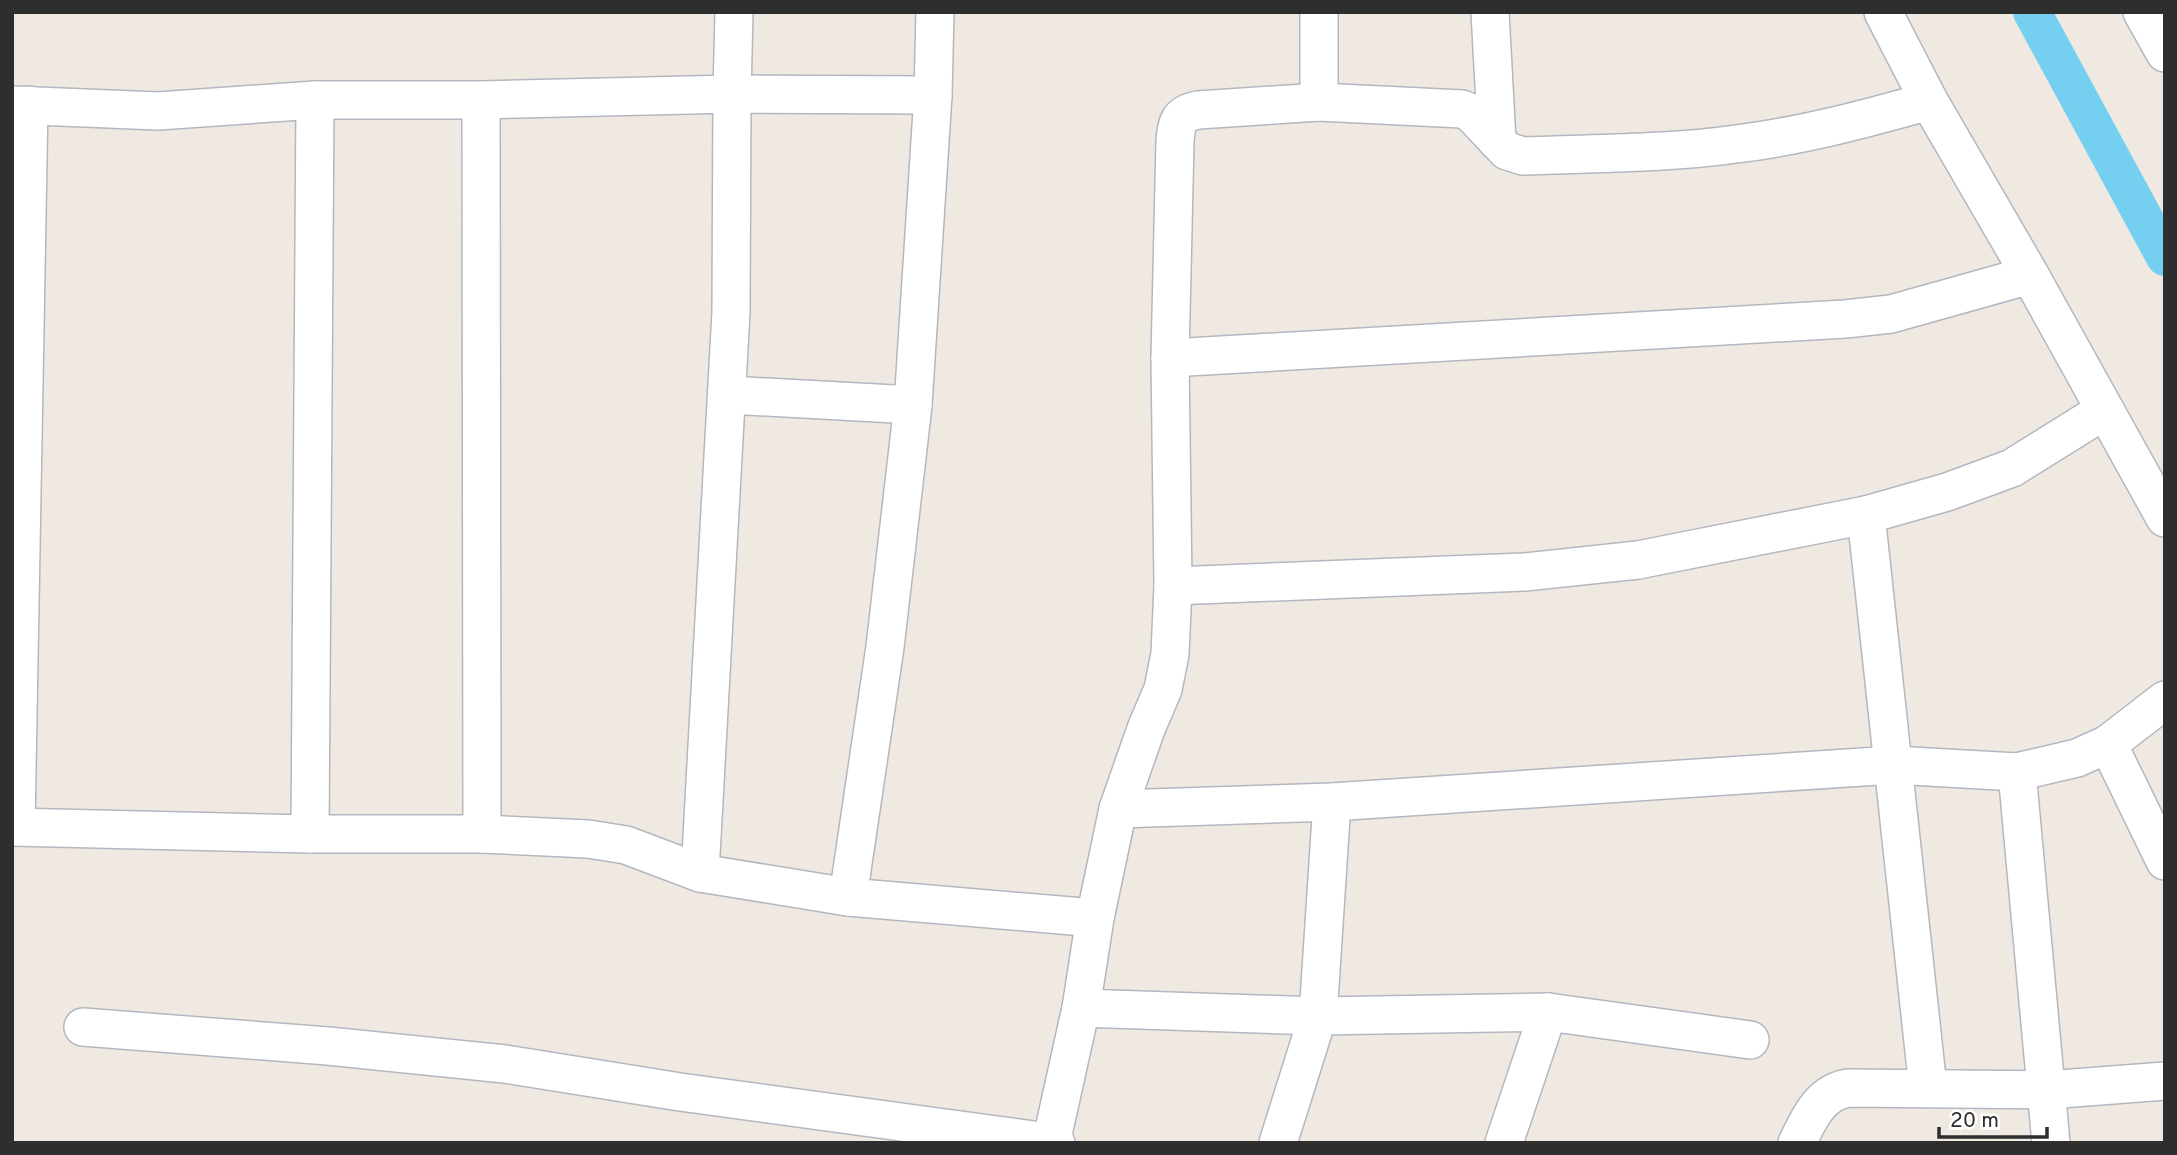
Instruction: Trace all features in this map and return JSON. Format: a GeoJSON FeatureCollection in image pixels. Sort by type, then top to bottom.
{"type":"FeatureCollection","features":[{"type":"Feature","properties":{"kind":"street"},"geometry":{"type":"LineString","coordinates":[[700,873],[731,312],[734,12]]}},
{"type":"Feature","properties":{"kind":"street"},"geometry":{"type":"LineString","coordinates":[[848,897],[885,647],[913,405],[933,95],[935,12]]}},
{"type":"Feature","properties":{"kind":"street"},"geometry":{"type":"LineString","coordinates":[[1319,12],[1319,102]]}},
{"type":"Feature","properties":{"kind":"street"},"geometry":{"type":"LineString","coordinates":[[1490,12],[1497,141]]}},
{"type":"Feature","properties":{"kind":"street"},"geometry":{"type":"LineString","coordinates":[[1883,12],[1929,101],[2030,275],[2165,518]]}},
{"type":"Feature","properties":{"kind":"street"},"geometry":{"type":"LineString","coordinates":[[2142,12],[2165,53]]}},
{"type":"Feature","properties":{"kind":"street"},"geometry":{"type":"LineString","coordinates":[[933,95],[732,94],[481,100],[315,100],[158,111],[20,105],[14,827],[310,834],[482,834],[588,839],[626,845],[700,873],[848,897],[1095,918]]}},
{"type":"Feature","properties":{"kind":"street"},"geometry":{"type":"LineString","coordinates":[[310,834],[315,100]]}},
{"type":"Feature","properties":{"kind":"street"},"geometry":{"type":"LineString","coordinates":[[481,100],[482,834]]}},
{"type":"Feature","properties":{"kind":"street"},"geometry":{"type":"LineString","coordinates":[[83,1027],[328,1046],[505,1064],[680,1093],[1053,1142],[1118,809],[1163,689],[1171,654],[1173,586],[1170,358],[1175,141],[1179,119],[1187,112],[1198,110],[1319,102],[1462,108],[1471,113],[1507,151],[1523,156],[1663,151],[1736,145],[1827,129],[1929,101]]}},
{"type":"Feature","properties":{"kind":"street"},"geometry":{"type":"LineString","coordinates":[[1170,358],[1845,319],[1891,314],[2030,275]]}},
{"type":"Feature","properties":{"kind":"street"},"geometry":{"type":"LineString","coordinates":[[727,395],[913,405]]}},
{"type":"Feature","properties":{"kind":"street"},"geometry":{"type":"LineString","coordinates":[[1173,586],[1524,572],[1638,560],[1866,515],[1947,492],[2012,468],[2105,410]]}},
{"type":"Feature","properties":{"kind":"street"},"geometry":{"type":"LineString","coordinates":[[1866,515],[1928,1088]]}},
{"type":"Feature","properties":{"kind":"street"},"geometry":{"type":"LineString","coordinates":[[1118,809],[1332,802],[1893,765],[2017,772],[2077,758],[2108,744],[2165,700]]}},
{"type":"Feature","properties":{"kind":"street"},"geometry":{"type":"LineString","coordinates":[[2108,744],[2165,861]]}},
{"type":"Feature","properties":{"kind":"street"},"geometry":{"type":"LineString","coordinates":[[2017,772],[2051,1143]]}},
{"type":"Feature","properties":{"kind":"street"},"geometry":{"type":"LineString","coordinates":[[1278,1143],[1318,1016],[1332,802]]}},
{"type":"Feature","properties":{"kind":"street"},"geometry":{"type":"LineString","coordinates":[[1081,1008],[1318,1016],[1548,1012],[1750,1040]]}},
{"type":"Feature","properties":{"kind":"street"},"geometry":{"type":"LineString","coordinates":[[1504,1143],[1548,1012]]}},
{"type":"Feature","properties":{"kind":"street"},"geometry":{"type":"LineString","coordinates":[[1797,1143],[1811,1114],[1832,1092],[1848,1088],[2048,1090],[2165,1081]]}},
{"type":"Feature","properties":{"kind":"waterway"},"geometry":{"type":"LineString","coordinates":[[2032,12],[2165,257]]}}]}
